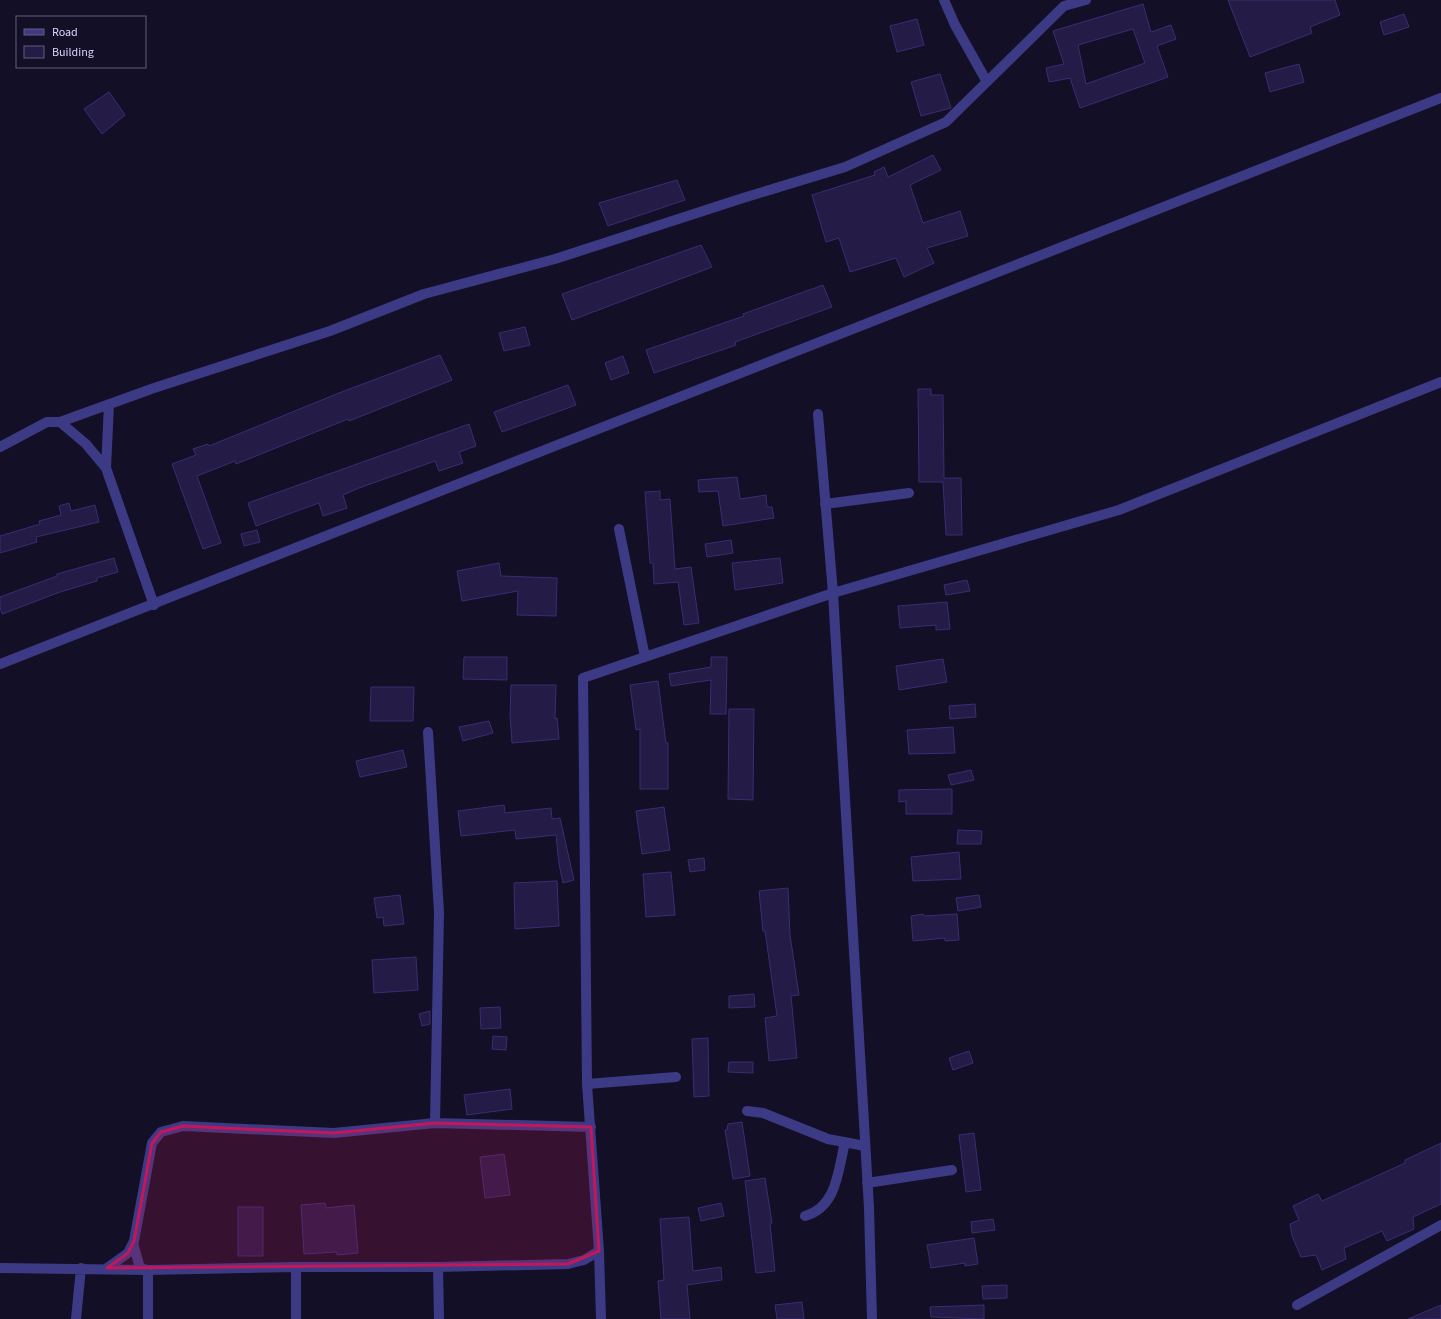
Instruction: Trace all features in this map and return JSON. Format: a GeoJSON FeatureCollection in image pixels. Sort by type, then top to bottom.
{"type":"FeatureCollection","features":[{"type":"Feature","properties":{"kind":"street"},"geometry":{"type":"LineString","coordinates":[[944,0],[955,25],[987,82]]}},
{"type":"Feature","properties":{"kind":"street"},"geometry":{"type":"LineString","coordinates":[[0,447],[47,422],[60,422],[109,404],[330,331],[424,294],[555,259],[743,198],[846,167],[946,122],[1064,6],[1086,0]]}},
{"type":"Feature","properties":{"kind":"street"},"geometry":{"type":"LineString","coordinates":[[0,664],[154,605],[1441,98]]}},
{"type":"Feature","properties":{"kind":"street"},"geometry":{"type":"LineString","coordinates":[[601,1319],[599,1252],[588,1084],[583,678],[833,592],[1119,510],[1441,382]]}},
{"type":"Feature","properties":{"kind":"street"},"geometry":{"type":"LineString","coordinates":[[106,468],[109,404]]}},
{"type":"Feature","properties":{"kind":"street"},"geometry":{"type":"LineString","coordinates":[[818,414],[833,592],[867,1183],[872,1319]]}},
{"type":"Feature","properties":{"kind":"street"},"geometry":{"type":"LineString","coordinates":[[60,422],[86,444],[106,468],[154,605]]}},
{"type":"Feature","properties":{"kind":"street"},"geometry":{"type":"LineString","coordinates":[[825,504],[909,493]]}},
{"type":"Feature","properties":{"kind":"street"},"geometry":{"type":"LineString","coordinates":[[619,529],[645,657]]}},
{"type":"Feature","properties":{"kind":"street"},"geometry":{"type":"LineString","coordinates":[[428,732],[439,912],[435,1123]]}},
{"type":"Feature","properties":{"kind":"street"},"geometry":{"type":"LineString","coordinates":[[588,1084],[676,1077]]}},
{"type":"Feature","properties":{"kind":"street"},"geometry":{"type":"LineString","coordinates":[[747,1111],[763,1113],[828,1139],[865,1146]]}},
{"type":"Feature","properties":{"kind":"street"},"geometry":{"type":"LineString","coordinates":[[107,1268],[128,1253],[133,1243],[152,1143],[161,1132],[183,1126],[334,1133],[435,1123],[591,1127]]}},
{"type":"Feature","properties":{"kind":"street"},"geometry":{"type":"LineString","coordinates":[[805,1216],[816,1213],[829,1200],[845,1142]]}},
{"type":"Feature","properties":{"kind":"street"},"geometry":{"type":"LineString","coordinates":[[867,1183],[952,1170]]}},
{"type":"Feature","properties":{"kind":"street"},"geometry":{"type":"LineString","coordinates":[[1297,1305],[1441,1225]]}},
{"type":"Feature","properties":{"kind":"street"},"geometry":{"type":"LineString","coordinates":[[133,1243],[140,1268],[148,1270]]}},
{"type":"Feature","properties":{"kind":"street"},"geometry":{"type":"LineString","coordinates":[[0,1268],[107,1268],[148,1270],[568,1264],[584,1260],[599,1252]]}},
{"type":"Feature","properties":{"kind":"street"},"geometry":{"type":"LineString","coordinates":[[296,1267],[296,1319]]}},
{"type":"Feature","properties":{"kind":"street"},"geometry":{"type":"LineString","coordinates":[[438,1267],[439,1319]]}},
{"type":"Feature","properties":{"kind":"street"},"geometry":{"type":"LineString","coordinates":[[76,1319],[81,1268]]}},
{"type":"Feature","properties":{"kind":"street"},"geometry":{"type":"LineString","coordinates":[[148,1270],[148,1319]]}},
{"type":"Feature","properties":{"kind":"highlighted area"},"geometry":{"type":"Polygon","coordinates":[[[435,1123],[591,1127],[599,1251],[568,1264],[107,1268],[128,1253],[134,1241],[152,1143],[161,1132],[183,1126],[334,1133],[435,1123]]]}},
{"type":"Feature","properties":{"kind":"building"},"geometry":{"type":"Polygon","coordinates":[[[1228,0],[1335,0],[1340,15],[1310,27],[1312,33],[1250,57],[1228,0]]]}},
{"type":"Feature","properties":{"kind":"building"},"geometry":{"type":"Polygon","coordinates":[[[1143,4],[1151,32],[1171,25],[1176,39],[1157,46],[1168,77],[1080,108],[1070,78],[1049,82],[1046,68],[1064,64],[1053,31],[1143,4]],[[1133,29],[1078,45],[1086,84],[1145,63],[1133,29]]]}},
{"type":"Feature","properties":{"kind":"building"},"geometry":{"type":"Polygon","coordinates":[[[1404,14],[1409,27],[1384,35],[1380,22],[1404,14]]]}},
{"type":"Feature","properties":{"kind":"building"},"geometry":{"type":"Polygon","coordinates":[[[917,19],[924,45],[897,52],[890,26],[917,19]]]}},
{"type":"Feature","properties":{"kind":"building"},"geometry":{"type":"Polygon","coordinates":[[[1299,64],[1304,82],[1270,92],[1265,73],[1299,64]]]}},
{"type":"Feature","properties":{"kind":"building"},"geometry":{"type":"Polygon","coordinates":[[[940,74],[951,108],[921,116],[911,82],[940,74]]]}},
{"type":"Feature","properties":{"kind":"building"},"geometry":{"type":"Polygon","coordinates":[[[109,92],[125,115],[102,134],[84,109],[109,92]]]}},
{"type":"Feature","properties":{"kind":"building"},"geometry":{"type":"Polygon","coordinates":[[[933,155],[941,170],[910,185],[923,223],[960,211],[968,236],[927,248],[934,263],[904,277],[896,258],[850,272],[839,238],[826,242],[812,195],[875,175],[874,172],[884,167],[888,177],[933,155]]]}},
{"type":"Feature","properties":{"kind":"building"},"geometry":{"type":"Polygon","coordinates":[[[677,180],[685,200],[608,226],[599,203],[677,180]]]}},
{"type":"Feature","properties":{"kind":"building"},"geometry":{"type":"Polygon","coordinates":[[[701,245],[712,267],[572,320],[562,294],[701,245]]]}},
{"type":"Feature","properties":{"kind":"building"},"geometry":{"type":"Polygon","coordinates":[[[823,285],[832,307],[735,342],[736,345],[654,373],[646,350],[744,316],[743,314],[823,285]]]}},
{"type":"Feature","properties":{"kind":"building"},"geometry":{"type":"Polygon","coordinates":[[[525,327],[530,345],[504,351],[499,333],[525,327]]]}},
{"type":"Feature","properties":{"kind":"building"},"geometry":{"type":"Polygon","coordinates":[[[440,355],[452,380],[349,421],[348,419],[236,464],[235,461],[197,476],[221,543],[203,549],[172,464],[196,455],[193,449],[208,444],[209,446],[339,393],[440,355]]]}},
{"type":"Feature","properties":{"kind":"building"},"geometry":{"type":"Polygon","coordinates":[[[623,356],[629,373],[611,380],[605,363],[623,356]]]}},
{"type":"Feature","properties":{"kind":"building"},"geometry":{"type":"Polygon","coordinates":[[[568,385],[576,405],[502,432],[494,412],[568,385]]]}},
{"type":"Feature","properties":{"kind":"building"},"geometry":{"type":"Polygon","coordinates":[[[918,389],[931,389],[931,395],[943,395],[944,478],[961,478],[962,535],[946,535],[943,482],[919,482],[918,389]]]}},
{"type":"Feature","properties":{"kind":"building"},"geometry":{"type":"Polygon","coordinates":[[[469,424],[476,446],[459,452],[463,463],[439,471],[435,461],[343,495],[347,508],[323,516],[319,503],[256,526],[248,503],[469,424]]]}},
{"type":"Feature","properties":{"kind":"building"},"geometry":{"type":"Polygon","coordinates":[[[737,477],[740,499],[766,495],[767,507],[772,507],[774,518],[723,526],[718,491],[699,492],[698,480],[737,477]]]}},
{"type":"Feature","properties":{"kind":"building"},"geometry":{"type":"Polygon","coordinates":[[[660,491],[660,500],[670,499],[675,569],[691,567],[699,623],[684,625],[678,582],[654,584],[653,563],[650,563],[645,492],[660,491]]]}},
{"type":"Feature","properties":{"kind":"building"},"geometry":{"type":"Polygon","coordinates":[[[69,503],[71,511],[95,505],[99,522],[36,537],[37,542],[0,553],[0,536],[40,524],[39,521],[61,515],[59,506],[69,503]]]}},
{"type":"Feature","properties":{"kind":"building"},"geometry":{"type":"Polygon","coordinates":[[[257,530],[260,542],[244,546],[241,534],[257,530]]]}},
{"type":"Feature","properties":{"kind":"building"},"geometry":{"type":"Polygon","coordinates":[[[731,540],[733,553],[707,557],[705,544],[731,540]]]}},
{"type":"Feature","properties":{"kind":"building"},"geometry":{"type":"Polygon","coordinates":[[[114,558],[118,572],[97,578],[97,581],[60,592],[2,614],[0,597],[57,576],[57,574],[114,558]]]}},
{"type":"Feature","properties":{"kind":"building"},"geometry":{"type":"Polygon","coordinates":[[[780,558],[783,583],[735,590],[732,563],[780,558]]]}},
{"type":"Feature","properties":{"kind":"building"},"geometry":{"type":"Polygon","coordinates":[[[499,563],[501,576],[557,578],[556,616],[517,615],[518,591],[462,601],[457,571],[499,563]]]}},
{"type":"Feature","properties":{"kind":"building"},"geometry":{"type":"Polygon","coordinates":[[[967,580],[970,591],[946,595],[944,585],[967,580]]]}},
{"type":"Feature","properties":{"kind":"building"},"geometry":{"type":"Polygon","coordinates":[[[947,602],[950,629],[936,630],[936,625],[900,628],[898,606],[947,602]]]}},
{"type":"Feature","properties":{"kind":"building"},"geometry":{"type":"Polygon","coordinates":[[[464,657],[507,657],[507,680],[463,679],[464,657]]]}},
{"type":"Feature","properties":{"kind":"building"},"geometry":{"type":"Polygon","coordinates":[[[711,657],[727,657],[726,714],[710,714],[711,680],[671,686],[669,674],[711,667],[711,657]]]}},
{"type":"Feature","properties":{"kind":"building"},"geometry":{"type":"Polygon","coordinates":[[[943,659],[947,682],[899,690],[896,666],[943,659]]]}},
{"type":"Feature","properties":{"kind":"building"},"geometry":{"type":"Polygon","coordinates":[[[658,681],[666,743],[668,743],[668,789],[640,789],[640,729],[636,730],[630,685],[658,681]]]}},
{"type":"Feature","properties":{"kind":"building"},"geometry":{"type":"Polygon","coordinates":[[[511,685],[556,685],[555,719],[557,718],[559,739],[512,743],[510,715],[511,685]]]}},
{"type":"Feature","properties":{"kind":"building"},"geometry":{"type":"Polygon","coordinates":[[[371,687],[414,687],[413,721],[370,721],[371,687]]]}},
{"type":"Feature","properties":{"kind":"building"},"geometry":{"type":"Polygon","coordinates":[[[975,704],[976,717],[950,719],[949,706],[975,704]]]}},
{"type":"Feature","properties":{"kind":"building"},"geometry":{"type":"Polygon","coordinates":[[[729,709],[754,709],[753,800],[728,799],[729,709]]]}},
{"type":"Feature","properties":{"kind":"building"},"geometry":{"type":"Polygon","coordinates":[[[489,721],[493,733],[463,741],[459,727],[489,721]]]}},
{"type":"Feature","properties":{"kind":"building"},"geometry":{"type":"Polygon","coordinates":[[[953,727],[955,753],[909,754],[907,730],[953,727]]]}},
{"type":"Feature","properties":{"kind":"building"},"geometry":{"type":"Polygon","coordinates":[[[403,750],[407,767],[360,777],[356,761],[403,750]]]}},
{"type":"Feature","properties":{"kind":"building"},"geometry":{"type":"Polygon","coordinates":[[[971,770],[974,780],[951,785],[948,775],[971,770]]]}},
{"type":"Feature","properties":{"kind":"building"},"geometry":{"type":"Polygon","coordinates":[[[952,789],[952,814],[906,814],[906,801],[899,802],[899,790],[952,789]]]}},
{"type":"Feature","properties":{"kind":"building"},"geometry":{"type":"Polygon","coordinates":[[[504,805],[505,813],[551,808],[552,819],[560,818],[574,880],[563,883],[559,864],[556,835],[516,839],[515,830],[461,836],[458,811],[504,805]]]}},
{"type":"Feature","properties":{"kind":"building"},"geometry":{"type":"Polygon","coordinates":[[[664,807],[670,850],[642,854],[636,811],[664,807]]]}},
{"type":"Feature","properties":{"kind":"building"},"geometry":{"type":"Polygon","coordinates":[[[958,830],[982,831],[981,844],[957,844],[958,830]]]}},
{"type":"Feature","properties":{"kind":"building"},"geometry":{"type":"Polygon","coordinates":[[[959,852],[961,879],[913,881],[911,857],[959,852]]]}},
{"type":"Feature","properties":{"kind":"building"},"geometry":{"type":"Polygon","coordinates":[[[704,858],[705,870],[690,872],[688,860],[704,858]]]}},
{"type":"Feature","properties":{"kind":"building"},"geometry":{"type":"Polygon","coordinates":[[[671,872],[675,915],[646,917],[643,874],[671,872]]]}},
{"type":"Feature","properties":{"kind":"building"},"geometry":{"type":"Polygon","coordinates":[[[557,881],[559,926],[515,929],[514,883],[557,881]]]}},
{"type":"Feature","properties":{"kind":"building"},"geometry":{"type":"Polygon","coordinates":[[[788,888],[790,935],[799,995],[791,996],[797,1058],[769,1061],[765,1018],[777,1016],[765,931],[763,931],[759,891],[788,888]]]}},
{"type":"Feature","properties":{"kind":"building"},"geometry":{"type":"Polygon","coordinates":[[[400,895],[404,924],[384,926],[383,917],[377,918],[374,898],[400,895]]]}},
{"type":"Feature","properties":{"kind":"building"},"geometry":{"type":"Polygon","coordinates":[[[979,895],[981,907],[958,911],[956,898],[979,895]]]}},
{"type":"Feature","properties":{"kind":"building"},"geometry":{"type":"Polygon","coordinates":[[[923,914],[924,916],[957,914],[959,940],[945,941],[945,938],[913,941],[911,916],[923,914]]]}},
{"type":"Feature","properties":{"kind":"building"},"geometry":{"type":"Polygon","coordinates":[[[416,957],[418,990],[374,993],[372,960],[416,957]]]}},
{"type":"Feature","properties":{"kind":"building"},"geometry":{"type":"Polygon","coordinates":[[[754,994],[755,1007],[729,1008],[729,996],[754,994]]]}},
{"type":"Feature","properties":{"kind":"building"},"geometry":{"type":"Polygon","coordinates":[[[500,1007],[501,1028],[481,1029],[480,1008],[500,1007]]]}},
{"type":"Feature","properties":{"kind":"building"},"geometry":{"type":"Polygon","coordinates":[[[430,1011],[430,1024],[422,1026],[419,1014],[430,1011]]]}},
{"type":"Feature","properties":{"kind":"building"},"geometry":{"type":"Polygon","coordinates":[[[493,1036],[507,1037],[506,1050],[492,1049],[493,1036]]]}},
{"type":"Feature","properties":{"kind":"building"},"geometry":{"type":"Polygon","coordinates":[[[708,1038],[709,1096],[694,1097],[692,1039],[708,1038]]]}},
{"type":"Feature","properties":{"kind":"building"},"geometry":{"type":"Polygon","coordinates":[[[969,1051],[973,1063],[953,1070],[949,1058],[969,1051]]]}},
{"type":"Feature","properties":{"kind":"building"},"geometry":{"type":"Polygon","coordinates":[[[729,1062],[753,1062],[753,1073],[728,1072],[729,1062]]]}},
{"type":"Feature","properties":{"kind":"building"},"geometry":{"type":"Polygon","coordinates":[[[510,1089],[512,1109],[467,1115],[464,1095],[510,1089]]]}},
{"type":"Feature","properties":{"kind":"building"},"geometry":{"type":"Polygon","coordinates":[[[742,1122],[750,1176],[733,1179],[725,1130],[727,1130],[728,1124],[742,1122]]]}},
{"type":"Feature","properties":{"kind":"building"},"geometry":{"type":"Polygon","coordinates":[[[974,1133],[981,1190],[966,1192],[959,1135],[974,1133]]]}},
{"type":"Feature","properties":{"kind":"building"},"geometry":{"type":"Polygon","coordinates":[[[1441,1143],[1441,1204],[1413,1217],[1414,1229],[1387,1241],[1382,1231],[1344,1248],[1346,1259],[1322,1270],[1316,1255],[1301,1257],[1292,1236],[1290,1224],[1299,1220],[1293,1206],[1318,1194],[1322,1201],[1405,1163],[1405,1160],[1441,1143]]]}},
{"type":"Feature","properties":{"kind":"building"},"geometry":{"type":"Polygon","coordinates":[[[504,1154],[510,1195],[485,1198],[480,1157],[504,1154]]]}},
{"type":"Feature","properties":{"kind":"building"},"geometry":{"type":"Polygon","coordinates":[[[765,1178],[772,1223],[770,1224],[775,1271],[756,1273],[745,1181],[765,1178]]]}},
{"type":"Feature","properties":{"kind":"building"},"geometry":{"type":"Polygon","coordinates":[[[325,1203],[326,1208],[354,1205],[358,1253],[337,1255],[337,1252],[304,1254],[301,1205],[325,1203]]]}},
{"type":"Feature","properties":{"kind":"building"},"geometry":{"type":"Polygon","coordinates":[[[721,1203],[724,1216],[701,1221],[698,1208],[721,1203]]]}},
{"type":"Feature","properties":{"kind":"building"},"geometry":{"type":"Polygon","coordinates":[[[238,1207],[263,1207],[263,1256],[238,1256],[238,1207]]]}},
{"type":"Feature","properties":{"kind":"building"},"geometry":{"type":"Polygon","coordinates":[[[689,1217],[693,1271],[721,1267],[722,1280],[687,1285],[690,1319],[661,1319],[658,1281],[664,1280],[660,1219],[689,1217]]]}},
{"type":"Feature","properties":{"kind":"building"},"geometry":{"type":"Polygon","coordinates":[[[993,1219],[995,1230],[972,1233],[971,1222],[993,1219]]]}},
{"type":"Feature","properties":{"kind":"building"},"geometry":{"type":"Polygon","coordinates":[[[974,1238],[978,1264],[965,1266],[965,1263],[931,1268],[927,1245],[974,1238]]]}},
{"type":"Feature","properties":{"kind":"building"},"geometry":{"type":"Polygon","coordinates":[[[1007,1285],[1007,1298],[983,1299],[982,1286],[1007,1285]]]}},
{"type":"Feature","properties":{"kind":"building"},"geometry":{"type":"Polygon","coordinates":[[[802,1302],[804,1319],[777,1319],[775,1305],[802,1302]]]}},
{"type":"Feature","properties":{"kind":"building"},"geometry":{"type":"Polygon","coordinates":[[[984,1305],[984,1319],[931,1317],[930,1307],[984,1305]]]}},
{"type":"Feature","properties":{"kind":"building"},"geometry":{"type":"Polygon","coordinates":[[[1441,1305],[1441,1319],[1408,1319],[1441,1305]]]}}]}
